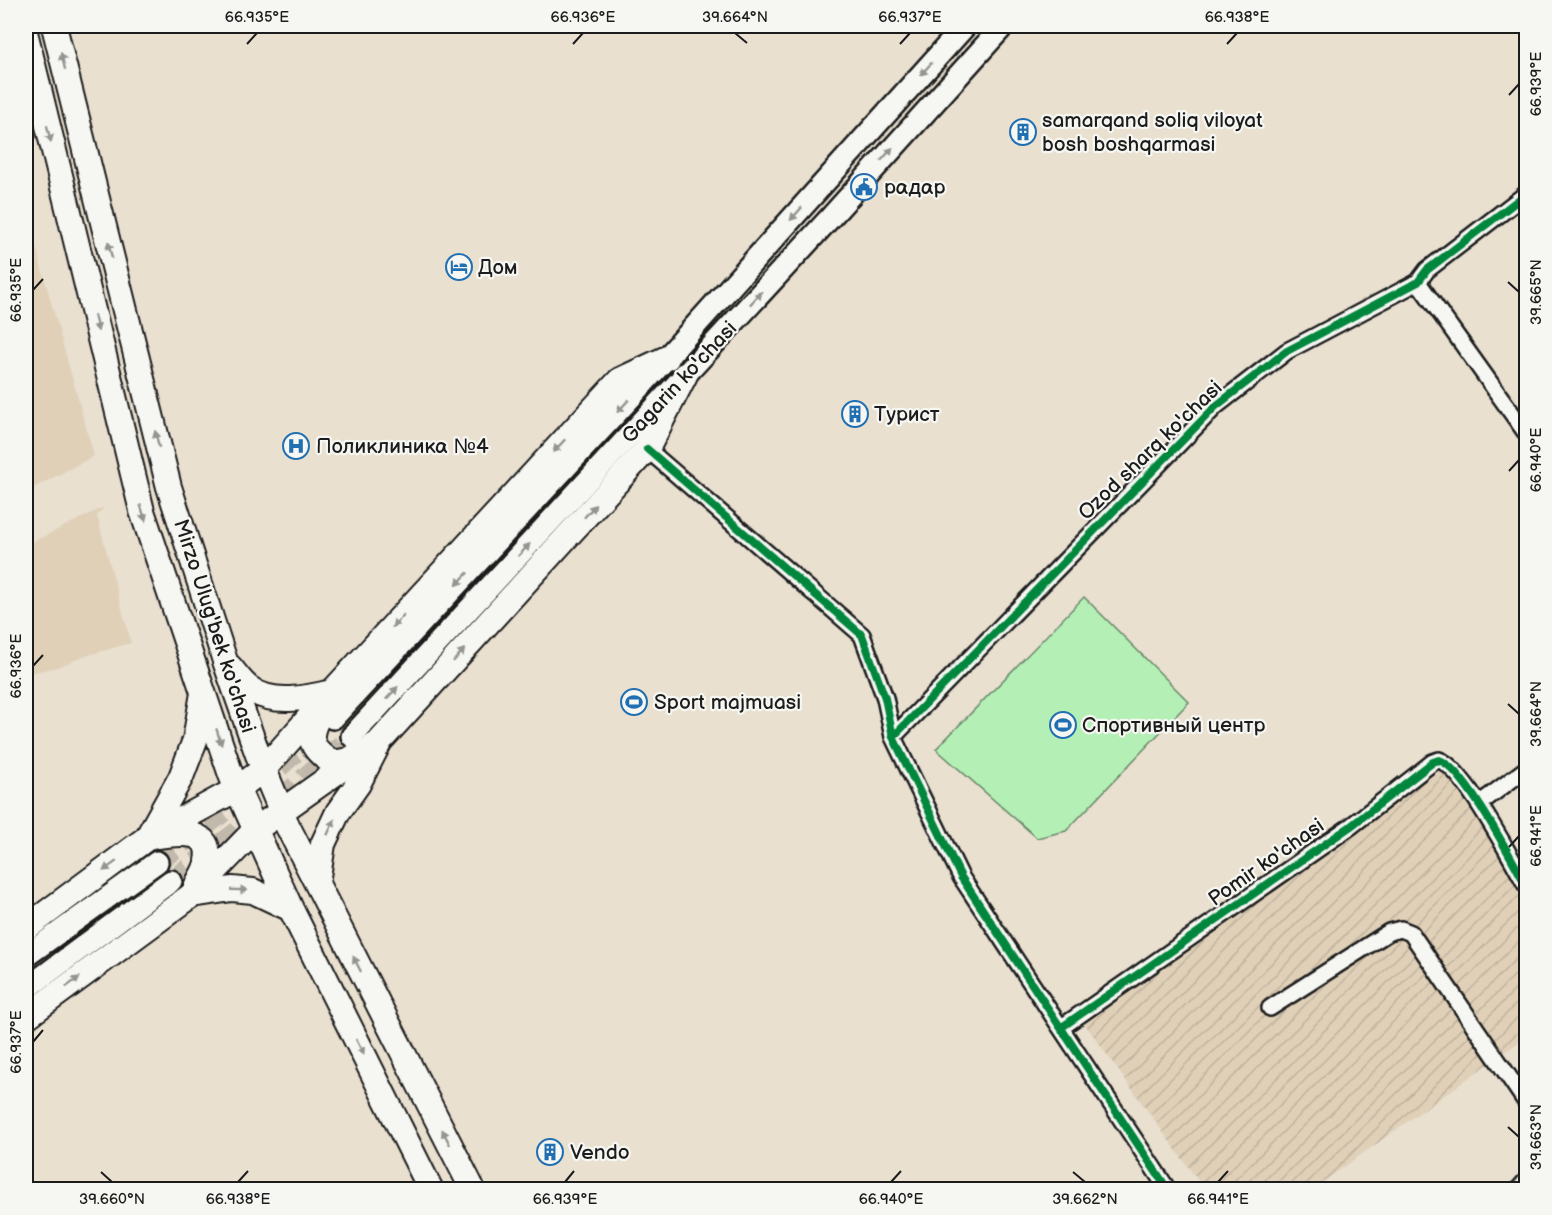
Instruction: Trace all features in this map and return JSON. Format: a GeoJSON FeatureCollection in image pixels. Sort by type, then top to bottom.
{"type":"FeatureCollection","features":[{"type":"Feature","properties":{"kind":"main road","name":"Mirzo Ulug'bek ko'chasi"},"geometry":{"type":"LineString","coordinates":[[54,26],[169,487],[225,661],[281,813],[473,1190]]}},
{"type":"Feature","properties":{"kind":"main road","name":"Gagarin ko'chasi"},"geometry":{"type":"LineString","coordinates":[[333,718],[667,357],[965,26]]}},
{"type":"Feature","properties":{"kind":"main road","name":"Gagarin ko'chasi"},"geometry":{"type":"LineString","coordinates":[[352,736],[1003,26]]}},
{"type":"Feature","properties":{"kind":"main road","name":"Mirzo Ulug'bek ko'chasi"},"geometry":{"type":"LineString","coordinates":[[26,36],[142,511],[237,789],[291,909],[431,1190]]}},
{"type":"Feature","properties":{"kind":"main road"},"geometry":{"type":"LineString","coordinates":[[26,928],[147,838],[237,789],[264,769],[332,692],[620,380],[667,357]]}},
{"type":"Feature","properties":{"kind":"main road"},"geometry":{"type":"LineString","coordinates":[[26,1017],[192,895],[255,830],[380,741],[647,449],[685,375]]}},
{"type":"Feature","properties":{"kind":"main road"},"geometry":{"type":"LineString","coordinates":[[225,661],[249,689],[267,697],[288,699],[332,692]]}},
{"type":"Feature","properties":{"kind":"main road"},"geometry":{"type":"LineString","coordinates":[[147,838],[182,777],[195,740],[203,691]]}},
{"type":"Feature","properties":{"kind":"main road"},"geometry":{"type":"LineString","coordinates":[[332,692],[312,727],[312,740],[318,753],[333,763],[349,760],[380,741]]}},
{"type":"Feature","properties":{"kind":"main road"},"geometry":{"type":"LineString","coordinates":[[317,884],[323,844],[338,812],[358,784],[380,741]]}},
{"type":"Feature","properties":{"kind":"main road"},"geometry":{"type":"LineString","coordinates":[[147,838],[184,832],[203,841],[207,848],[207,864],[192,895]]}},
{"type":"Feature","properties":{"kind":"main road"},"geometry":{"type":"LineString","coordinates":[[26,956],[157,862]]}},
{"type":"Feature","properties":{"kind":"main road"},"geometry":{"type":"LineString","coordinates":[[26,989],[171,881]]}},
{"type":"Feature","properties":{"kind":"main road"},"geometry":{"type":"LineString","coordinates":[[192,895],[232,889],[253,891],[291,909]]}},
{"type":"Feature","properties":{"kind":"street","name":"Ozod sharq ko'chasi"},"geometry":{"type":"LineString","coordinates":[[893,737],[1216,406],[1287,351],[1418,282],[1427,270],[1527,194]]}},
{"type":"Feature","properties":{"kind":"street"},"geometry":{"type":"LineString","coordinates":[[1418,282],[1527,433]]}},
{"type":"Feature","properties":{"kind":"street"},"geometry":{"type":"LineString","coordinates":[[647,449],[861,635],[885,698],[893,737],[961,877],[1168,1190]]}},
{"type":"Feature","properties":{"kind":"street","name":"Pomir ko'chasi"},"geometry":{"type":"LineString","coordinates":[[1062,1028],[1351,826],[1433,762],[1439,760],[1452,767],[1479,804]]}},
{"type":"Feature","properties":{"kind":"street"},"geometry":{"type":"LineString","coordinates":[[1527,769],[1479,804],[1527,885]]}},
{"type":"Feature","properties":{"kind":"street"},"geometry":{"type":"LineString","coordinates":[[1270,1008],[1389,932],[1401,929],[1411,933],[1527,1102]]}},
{"type":"Feature","properties":{"kind":"street"},"geometry":{"type":"LineString","coordinates":[[1518,1190],[1527,1181]]}},
{"type":"Feature","properties":{"kind":"shaded area"},"geometry":{"type":"Polygon","coordinates":[[[26,212],[94,456],[26,492],[26,212]]]}},
{"type":"Feature","properties":{"kind":"shaded area"},"geometry":{"type":"Polygon","coordinates":[[[104,507],[97,516],[131,643],[85,656],[58,667],[26,674],[26,545],[104,507]]]}},
{"type":"Feature","properties":{"kind":"shaded area"},"geometry":{"type":"Polygon","coordinates":[[[1443,762],[1526,878],[1526,1037],[1313,1189],[1204,1189],[1082,1020],[1443,762]]]}},
{"type":"Feature","properties":{"kind":"green space","name":"Спортивный центр"},"geometry":{"type":"Polygon","coordinates":[[[1084,597],[1189,702],[1066,831],[1037,838],[936,749],[1084,597]]]}},
{"type":"Feature","properties":{"kind":"tunnel"},"geometry":{"type":"LineString","coordinates":[[157,862],[260,784],[321,729]]}},
{"type":"Feature","properties":{"kind":"tunnel"},"geometry":{"type":"LineString","coordinates":[[280,800],[352,736]]}},
{"type":"Feature","properties":{"kind":"tunnel"},"geometry":{"type":"LineString","coordinates":[[171,881],[255,819]]}},
{"type":"Feature","properties":{"kind":"cycle path"},"geometry":{"type":"LineString","coordinates":[[893,737],[1216,406],[1287,351],[1418,282],[1427,270],[1526,194]]}},
{"type":"Feature","properties":{"kind":"cycle path"},"geometry":{"type":"LineString","coordinates":[[647,449],[862,635],[885,698],[893,737],[961,877],[1168,1190]]}},
{"type":"Feature","properties":{"kind":"cycle path"},"geometry":{"type":"LineString","coordinates":[[1062,1027],[1351,826],[1433,762],[1439,760],[1449,766],[1473,796],[1499,836],[1526,885]]}},
{"type":"Feature","properties":{"kind":"place","name":"samarqand soliq viloyat bosh boshqarmasi"},"geometry":{"type":"Point","coordinates":[1023,132]}},
{"type":"Feature","properties":{"kind":"place","name":"радар"},"geometry":{"type":"Point","coordinates":[864,187]}},
{"type":"Feature","properties":{"kind":"place","name":"Дом"},"geometry":{"type":"Point","coordinates":[459,267]}},
{"type":"Feature","properties":{"kind":"place","name":"Турист"},"geometry":{"type":"Point","coordinates":[855,414]}},
{"type":"Feature","properties":{"kind":"place","name":"Поликлиника №4"},"geometry":{"type":"Point","coordinates":[296,446]}},
{"type":"Feature","properties":{"kind":"place","name":"Sport majmuasi"},"geometry":{"type":"Point","coordinates":[634,702]}},
{"type":"Feature","properties":{"kind":"place","name":"Спортивный центр"},"geometry":{"type":"Point","coordinates":[1063,725]}},
{"type":"Feature","properties":{"kind":"place","name":"Vendo"},"geometry":{"type":"Point","coordinates":[550,1152]}}]}
